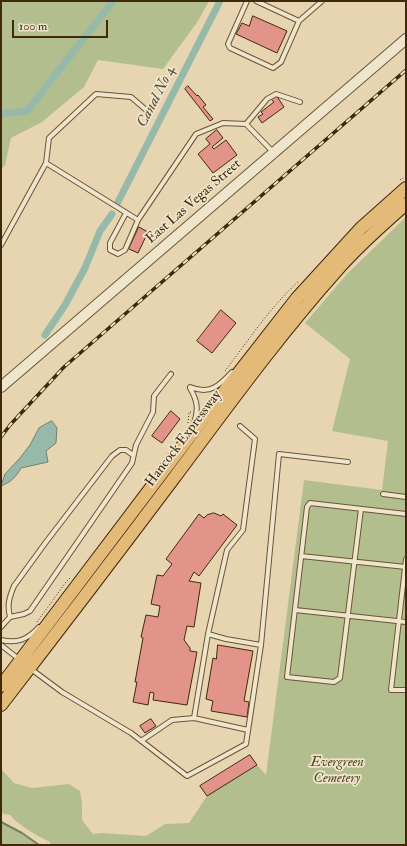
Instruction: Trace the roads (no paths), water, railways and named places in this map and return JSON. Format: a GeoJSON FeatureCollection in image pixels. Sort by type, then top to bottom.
{"type":"FeatureCollection","features":[{"type":"Feature","properties":{"kind":"main road","name":"Hancock Expressway"},"geometry":{"type":"LineString","coordinates":[[1,705],[25,664],[73,590],[261,343],[297,298],[330,261],[361,228],[406,188]]}},
{"type":"Feature","properties":{"kind":"main road","name":"Hancock Expressway"},"geometry":{"type":"LineString","coordinates":[[1,686],[25,664],[108,566],[274,346],[338,268],[369,237],[406,204]]}},
{"type":"Feature","properties":{"kind":"street","name":"East Las Vegas Street"},"geometry":{"type":"LineString","coordinates":[[1,387],[406,39]]}},
{"type":"Feature","properties":{"kind":"lane"},"geometry":{"type":"LineString","coordinates":[[247,1],[228,44],[230,48],[273,68],[281,62],[299,21],[322,1]]}},
{"type":"Feature","properties":{"kind":"lane"},"geometry":{"type":"LineString","coordinates":[[256,1],[299,21]]}},
{"type":"Feature","properties":{"kind":"lane"},"geometry":{"type":"LineString","coordinates":[[1,246],[46,163],[49,138],[96,94],[131,97],[145,109]]}},
{"type":"Feature","properties":{"kind":"lane"},"geometry":{"type":"LineString","coordinates":[[246,124],[267,99],[276,94],[300,102]]}},
{"type":"Feature","properties":{"kind":"lane"},"geometry":{"type":"LineString","coordinates":[[126,213],[110,243],[110,250],[118,254],[125,250],[138,220],[196,134],[223,123],[246,124],[273,152]]}},
{"type":"Feature","properties":{"kind":"lane"},"geometry":{"type":"LineString","coordinates":[[46,163],[138,220]]}},
{"type":"Feature","properties":{"kind":"lane"},"geometry":{"type":"LineString","coordinates":[[186,441],[193,426],[198,409],[190,387],[204,390],[217,386],[261,343]]}},
{"type":"Feature","properties":{"kind":"lane"},"geometry":{"type":"LineString","coordinates":[[1,627],[10,617],[30,611],[132,463],[136,445],[153,412],[154,396],[171,374]]}},
{"type":"Feature","properties":{"kind":"lane"},"geometry":{"type":"LineString","coordinates":[[194,718],[208,634],[227,550],[243,530],[255,439],[240,426]]}},
{"type":"Feature","properties":{"kind":"lane"},"geometry":{"type":"LineString","coordinates":[[10,617],[8,598],[14,586],[84,492],[112,456],[120,450],[126,450],[133,456]]}},
{"type":"Feature","properties":{"kind":"lane"},"geometry":{"type":"LineString","coordinates":[[1,645],[62,692],[131,733],[187,776],[246,744],[261,645],[279,454],[348,462]]}},
{"type":"Feature","properties":{"kind":"lane"},"geometry":{"type":"LineString","coordinates":[[383,494],[406,497]]}},
{"type":"Feature","properties":{"kind":"lane"},"geometry":{"type":"LineString","coordinates":[[361,509],[340,678],[334,682],[287,677],[307,507],[310,503],[406,514]]}},
{"type":"Feature","properties":{"kind":"lane"},"geometry":{"type":"LineString","coordinates":[[301,556],[406,567]]}},
{"type":"Feature","properties":{"kind":"lane"},"geometry":{"type":"LineString","coordinates":[[406,559],[391,690],[406,690]]}},
{"type":"Feature","properties":{"kind":"lane"},"geometry":{"type":"LineString","coordinates":[[1,640],[15,642],[29,636],[73,590]]}},
{"type":"Feature","properties":{"kind":"lane"},"geometry":{"type":"LineString","coordinates":[[295,610],[406,622]]}},
{"type":"Feature","properties":{"kind":"lane"},"geometry":{"type":"LineString","coordinates":[[208,634],[261,645]]}},
{"type":"Feature","properties":{"kind":"lane"},"geometry":{"type":"LineString","coordinates":[[141,741],[172,720],[194,718],[248,730]]}},
{"type":"Feature","properties":{"kind":"waterway"},"geometry":{"type":"LineString","coordinates":[[1,114],[27,111],[113,1]]}},
{"type":"Feature","properties":{"kind":"waterway","name":"Canal No 4"},"geometry":{"type":"LineString","coordinates":[[117,204],[220,1]]}},
{"type":"Feature","properties":{"kind":"waterway","name":"Canal No 4"},"geometry":{"type":"LineString","coordinates":[[45,335],[65,305],[85,268],[100,231],[112,214]]}},
{"type":"Feature","properties":{"kind":"waterway"},"geometry":{"type":"LineString","coordinates":[[1,822],[22,833],[39,845]]}},
{"type":"Feature","properties":{"kind":"railway"},"geometry":{"type":"LineString","coordinates":[[1,437],[10,425],[64,367],[406,70]]}},
{"type":"Feature","properties":{"kind":"park label","name":"Evergreen Cemetery"},"geometry":{"type":"Point","coordinates":[337,772]}}]}
